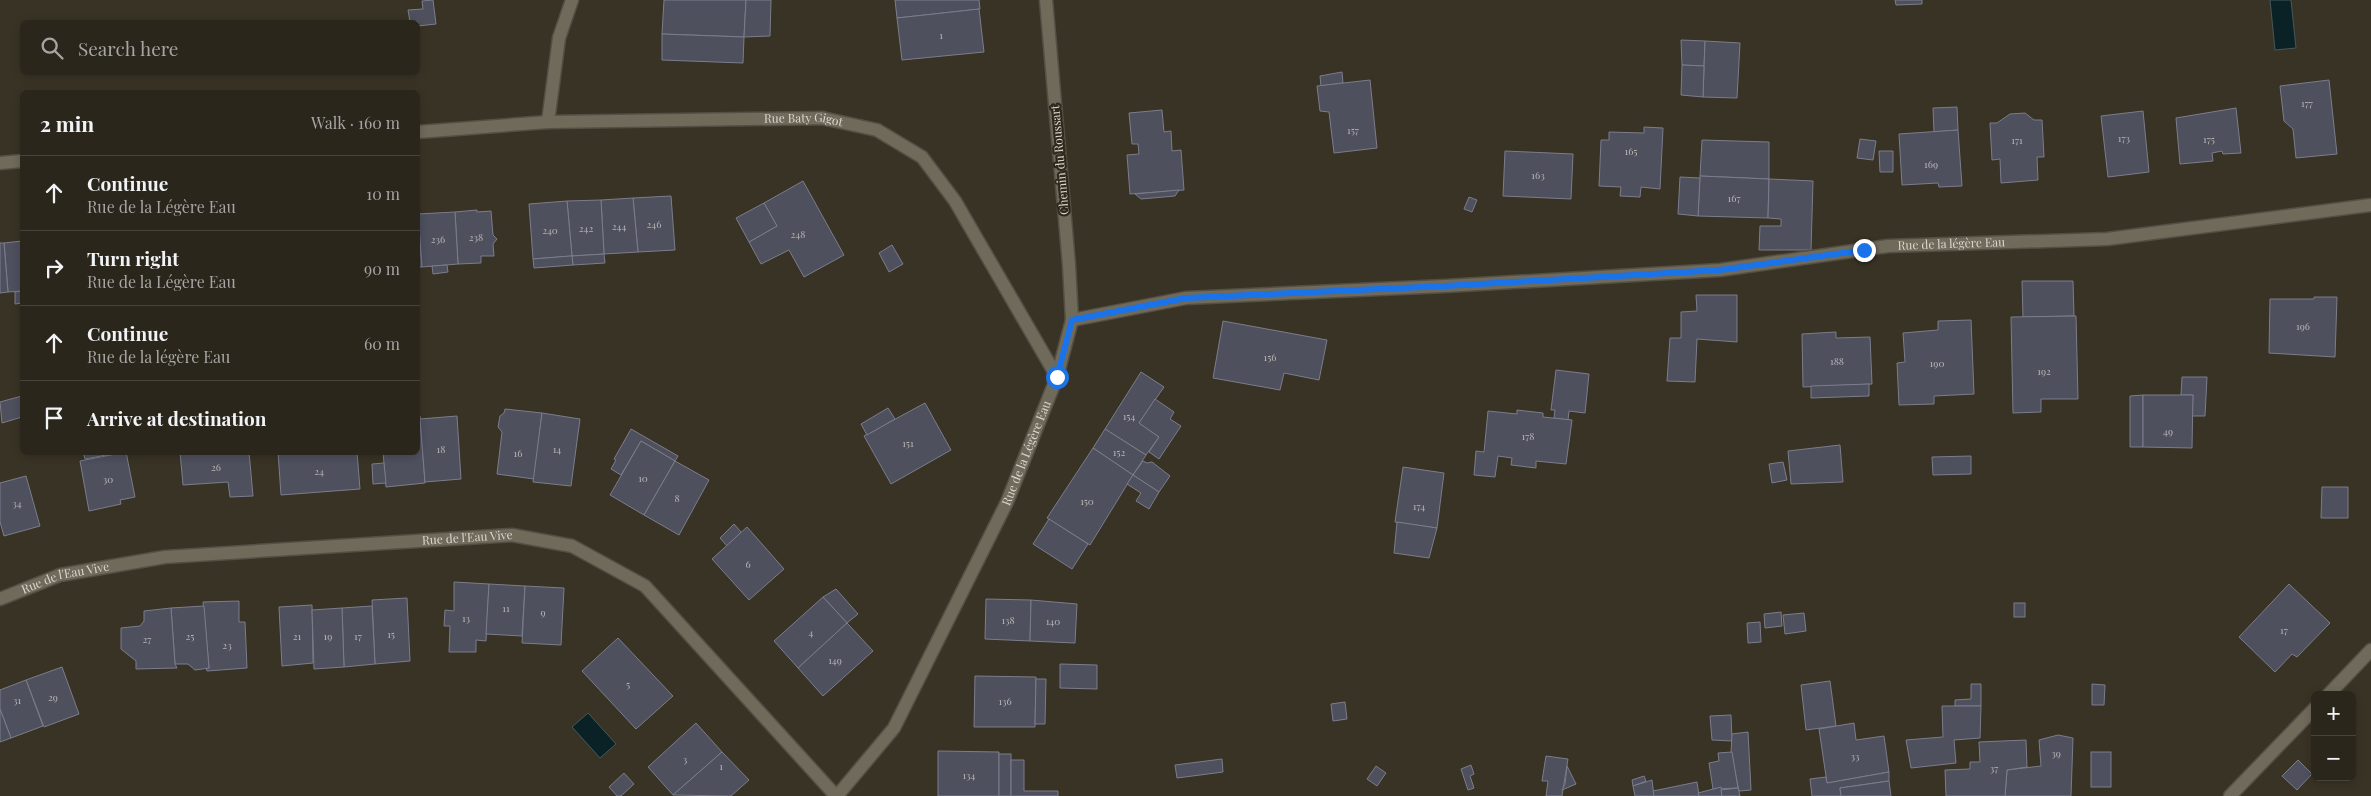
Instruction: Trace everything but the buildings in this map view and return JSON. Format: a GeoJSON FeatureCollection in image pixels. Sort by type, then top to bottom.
{"type":"FeatureCollection","features":[{"type":"Feature","properties":{"kind":"street"},"geometry":{"type":"LineString","coordinates":[[548,122],[559,38],[572,0]]}},
{"type":"Feature","properties":{"kind":"street","name":"Chemin du Roussart"},"geometry":{"type":"LineString","coordinates":[[1046,0],[1072,320]]}},
{"type":"Feature","properties":{"kind":"street","name":"Rue Baty Gigot"},"geometry":{"type":"LineString","coordinates":[[420,132],[548,122],[822,118],[877,130],[922,157],[955,201],[1057,377]]}},
{"type":"Feature","properties":{"kind":"street"},"geometry":{"type":"LineString","coordinates":[[0,163],[20,161]]}},
{"type":"Feature","properties":{"kind":"street","name":"Rue de la légère Eau"},"geometry":{"type":"LineString","coordinates":[[1072,320],[1186,298],[1720,270],[1888,246],[2107,239],[2371,205]]}},
{"type":"Feature","properties":{"kind":"street","name":"Rue de la Légère Eau"},"geometry":{"type":"LineString","coordinates":[[837,796],[894,728],[1007,502],[1057,377],[1072,320]]}},
{"type":"Feature","properties":{"kind":"street","name":"Rue de l'Eau Vive"},"geometry":{"type":"LineString","coordinates":[[0,599],[60,575],[165,557],[512,535],[572,546],[645,586],[837,796]]}},
{"type":"Feature","properties":{"kind":"street"},"geometry":{"type":"LineString","coordinates":[[2332,691],[2371,650]]}},
{"type":"Feature","properties":{"kind":"street"},"geometry":{"type":"LineString","coordinates":[[2230,796],[2311,712]]}},
{"type":"Feature","properties":{"kind":"water"},"geometry":{"type":"Polygon","coordinates":[[[2270,0],[2291,0],[2296,48],[2275,50],[2270,0]]]}},
{"type":"Feature","properties":{"kind":"water"},"geometry":{"type":"Polygon","coordinates":[[[588,713],[616,744],[600,758],[572,727],[588,713]]]}},
{"type":"Feature","properties":{"kind":"route"},"geometry":{"type":"LineString","coordinates":[[1057,377],[1072,320],[1186,298],[1445,286],[1720,270],[1864,250]]}}]}
